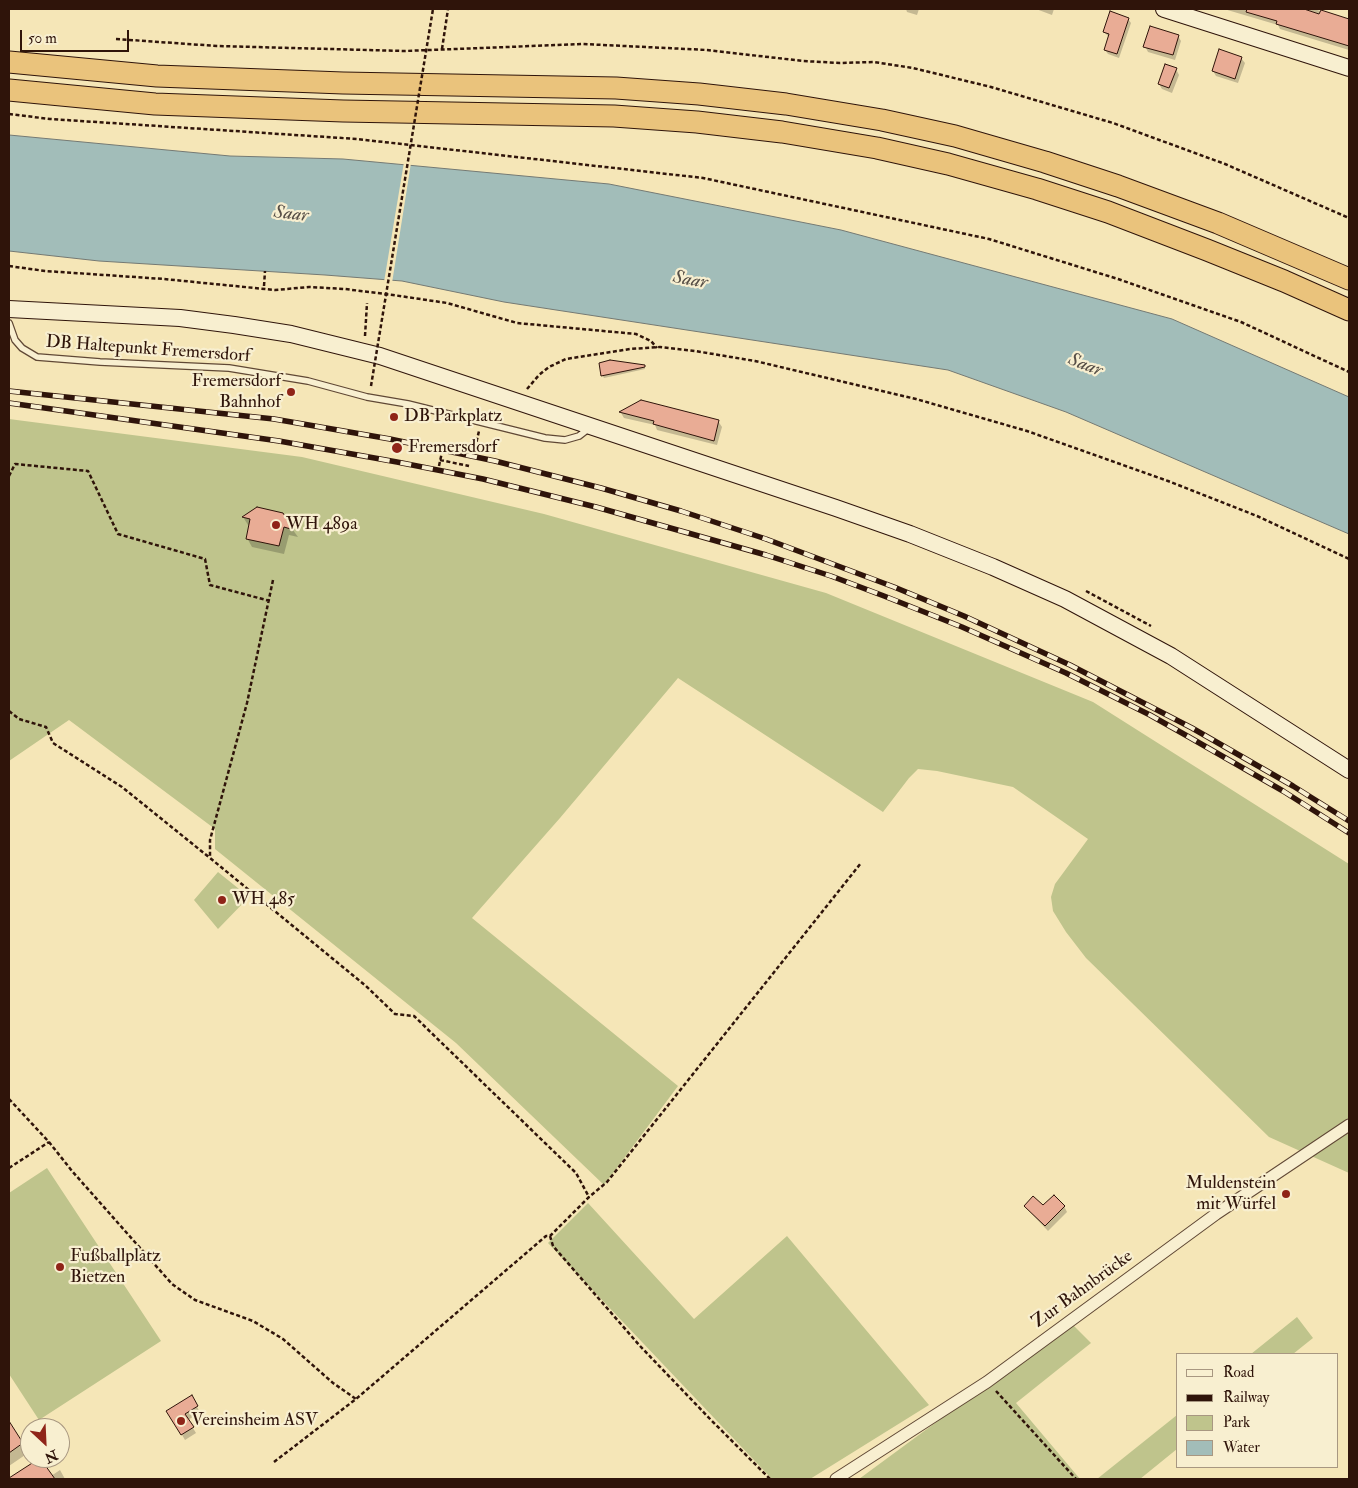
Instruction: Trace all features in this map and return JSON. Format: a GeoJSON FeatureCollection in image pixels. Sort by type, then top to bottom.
{"type":"FeatureCollection","features":[{"type":"Feature","properties":{"kind":"highway"},"geometry":{"type":"LineString","coordinates":[[9,62],[157,76],[616,88],[699,94],[786,104],[882,120],[955,136],[1045,162],[1118,186],[1218,223],[1349,279]]}},
{"type":"Feature","properties":{"kind":"highway"},"geometry":{"type":"LineString","coordinates":[[9,90],[155,104],[343,111],[614,116],[696,122],[782,132],[877,148],[948,164],[1037,189],[1108,212],[1198,246],[1349,310]]}},
{"type":"Feature","properties":{"kind":"main road"},"geometry":{"type":"LineString","coordinates":[[1164,9],[1349,68]]}},
{"type":"Feature","properties":{"kind":"main road"},"geometry":{"type":"LineString","coordinates":[[9,308],[180,318],[291,334],[380,356],[901,531],[994,567],[1065,599],[1172,656],[1349,770]]}},
{"type":"Feature","properties":{"kind":"street","name":"Zur Bahnbrücke"},"geometry":{"type":"LineString","coordinates":[[836,1479],[987,1382],[1216,1214],[1349,1125]]}},
{"type":"Feature","properties":{"kind":"lane","name":"DB Haltepunkt Fremersdorf"},"geometry":{"type":"LineString","coordinates":[[9,323],[15,340],[29,354],[37,357],[229,368],[308,381],[367,397],[408,404],[545,438],[565,440],[578,436],[591,427]]}},
{"type":"Feature","properties":{"kind":"path"},"geometry":{"type":"LineString","coordinates":[[371,386],[434,9]]}},
{"type":"Feature","properties":{"kind":"path"},"geometry":{"type":"LineString","coordinates":[[442,49],[448,9]]}},
{"type":"Feature","properties":{"kind":"path"},"geometry":{"type":"LineString","coordinates":[[116,39],[217,46],[405,51],[583,44],[707,50],[840,64],[874,62],[913,68],[992,88],[1113,123],[1226,164],[1349,218]]}},
{"type":"Feature","properties":{"kind":"path"},"geometry":{"type":"LineString","coordinates":[[9,114],[50,119],[357,139],[703,178],[989,239],[1118,279],[1241,322],[1349,372]]}},
{"type":"Feature","properties":{"kind":"path"},"geometry":{"type":"LineString","coordinates":[[9,266],[45,271],[164,279],[275,290],[309,287],[383,293],[446,303],[517,323],[636,334],[651,341],[657,348]]}},
{"type":"Feature","properties":{"kind":"path"},"geometry":{"type":"LineString","coordinates":[[264,286],[265,271]]}},
{"type":"Feature","properties":{"kind":"path"},"geometry":{"type":"LineString","coordinates":[[364,340],[367,302]]}},
{"type":"Feature","properties":{"kind":"path"},"geometry":{"type":"LineString","coordinates":[[519,403],[530,385],[539,375],[548,367],[566,359],[657,348],[695,351],[755,361],[916,399],[998,422],[1107,458],[1257,516],[1349,559]]}},
{"type":"Feature","properties":{"kind":"path"},"geometry":{"type":"LineString","coordinates":[[372,366],[381,368]]}},
{"type":"Feature","properties":{"kind":"path"},"geometry":{"type":"LineString","coordinates":[[475,448],[482,422]]}},
{"type":"Feature","properties":{"kind":"path"},"geometry":{"type":"LineString","coordinates":[[439,466],[442,452]]}},
{"type":"Feature","properties":{"kind":"path"},"geometry":{"type":"LineString","coordinates":[[440,460],[469,466]]}},
{"type":"Feature","properties":{"kind":"path"},"geometry":{"type":"LineString","coordinates":[[9,476],[15,464],[88,471],[118,534],[205,559],[210,585],[270,601]]}},
{"type":"Feature","properties":{"kind":"path"},"geometry":{"type":"LineString","coordinates":[[210,858],[210,840],[247,703],[273,580]]}},
{"type":"Feature","properties":{"kind":"path"},"geometry":{"type":"LineString","coordinates":[[9,711],[19,718],[46,727],[53,743],[122,787],[366,986],[396,1014],[414,1016],[576,1173],[589,1197]]}},
{"type":"Feature","properties":{"kind":"path"},"geometry":{"type":"LineString","coordinates":[[274,1462],[356,1399],[546,1236],[550,1236],[607,1182],[861,863]]}},
{"type":"Feature","properties":{"kind":"path"},"geometry":{"type":"LineString","coordinates":[[9,1099],[49,1142],[72,1171],[172,1284],[195,1300],[253,1321],[283,1339],[333,1383],[356,1399]]}},
{"type":"Feature","properties":{"kind":"path"},"geometry":{"type":"LineString","coordinates":[[9,1168],[49,1142]]}},
{"type":"Feature","properties":{"kind":"path"},"geometry":{"type":"LineString","coordinates":[[550,1236],[553,1246],[640,1346],[770,1479]]}},
{"type":"Feature","properties":{"kind":"path"},"geometry":{"type":"LineString","coordinates":[[987,1382],[1076,1479]]}},
{"type":"Feature","properties":{"kind":"green space"},"geometry":{"type":"Polygon","coordinates":[[[9,419],[302,457],[544,514],[826,593],[1093,702],[1349,864],[1349,1173],[1269,1137],[1086,958],[1053,911],[1051,897],[1055,884],[1088,839],[1013,787],[937,771],[918,769],[883,812],[678,678],[560,818],[472,918],[678,1086],[604,1185],[456,1043],[215,849],[215,829],[69,720],[9,761],[9,419]]]}},
{"type":"Feature","properties":{"kind":"green space"},"geometry":{"type":"Polygon","coordinates":[[[218,872],[249,897],[218,929],[194,900],[218,872]]]}},
{"type":"Feature","properties":{"kind":"green space","name":"Fußballplatz Bietzen"},"geometry":{"type":"Polygon","coordinates":[[[47,1168],[161,1341],[42,1418],[38,1418],[9,1374],[9,1193],[47,1168]]]}},
{"type":"Feature","properties":{"kind":"green space"},"geometry":{"type":"Polygon","coordinates":[[[588,1203],[694,1319],[787,1236],[929,1405],[810,1479],[772,1479],[548,1243],[588,1203]]]}},
{"type":"Feature","properties":{"kind":"green space"},"geometry":{"type":"Polygon","coordinates":[[[1297,1317],[1313,1338],[1294,1353],[1252,1353],[1297,1317]]]}},
{"type":"Feature","properties":{"kind":"green space"},"geometry":{"type":"Polygon","coordinates":[[[1071,1323],[1091,1343],[1016,1403],[1080,1479],[859,1479],[1071,1323]]]}},
{"type":"Feature","properties":{"kind":"green space"},"geometry":{"type":"Polygon","coordinates":[[[1176,1416],[1176,1450],[1140,1479],[1097,1479],[1176,1416]]]}},
{"type":"Feature","properties":{"kind":"water","name":"Saar"},"geometry":{"type":"Polygon","coordinates":[[[9,135],[230,156],[343,159],[609,184],[841,230],[1172,319],[1349,397],[1349,534],[1066,412],[948,370],[504,302],[402,281],[99,261],[9,251],[9,135]]]}},
{"type":"Feature","properties":{"kind":"pier"},"geometry":{"type":"Polygon","coordinates":[[[404,162],[411,163],[392,283],[384,282],[404,162]]]}},
{"type":"Feature","properties":{"kind":"building"},"geometry":{"type":"Polygon","coordinates":[[[1247,9],[1304,9],[1319,14],[1321,10],[1349,19],[1349,46],[1276,24],[1277,21],[1246,12],[1247,9]]]}},
{"type":"Feature","properties":{"kind":"building"},"geometry":{"type":"Polygon","coordinates":[[[1110,11],[1129,18],[1117,54],[1104,50],[1109,34],[1103,32],[1110,11]]]}},
{"type":"Feature","properties":{"kind":"building"},"geometry":{"type":"Polygon","coordinates":[[[1150,26],[1179,35],[1173,55],[1143,47],[1150,26]]]}},
{"type":"Feature","properties":{"kind":"building"},"geometry":{"type":"Polygon","coordinates":[[[1219,49],[1242,57],[1235,79],[1212,71],[1219,49]]]}},
{"type":"Feature","properties":{"kind":"building"},"geometry":{"type":"Polygon","coordinates":[[[1165,64],[1177,68],[1169,88],[1158,84],[1165,64]]]}},
{"type":"Feature","properties":{"kind":"building"},"geometry":{"type":"Polygon","coordinates":[[[610,360],[645,365],[645,367],[601,376],[599,363],[610,360]]]}},
{"type":"Feature","properties":{"kind":"building"},"geometry":{"type":"Polygon","coordinates":[[[641,400],[719,420],[714,441],[653,424],[654,421],[619,412],[641,400]]]}},
{"type":"Feature","properties":{"kind":"building","name":"WH 489a"},"geometry":{"type":"Polygon","coordinates":[[[257,507],[283,513],[294,530],[284,527],[279,546],[246,539],[250,519],[242,517],[257,507]]]}},
{"type":"Feature","properties":{"kind":"building"},"geometry":{"type":"Polygon","coordinates":[[[1054,1195],[1065,1206],[1045,1226],[1024,1206],[1033,1196],[1043,1205],[1054,1195]]]}},
{"type":"Feature","properties":{"kind":"building","name":"Vereinsheim ASV"},"geometry":{"type":"Polygon","coordinates":[[[192,1395],[198,1406],[185,1414],[194,1427],[181,1435],[166,1411],[192,1395]]]}},
{"type":"Feature","properties":{"kind":"building"},"geometry":{"type":"Polygon","coordinates":[[[9,1421],[20,1438],[20,1445],[9,1453],[9,1421]]]}},
{"type":"Feature","properties":{"kind":"building"},"geometry":{"type":"Polygon","coordinates":[[[24,1468],[47,1468],[55,1479],[9,1479],[24,1468]]]}},
{"type":"Feature","properties":{"kind":"railway"},"geometry":{"type":"LineString","coordinates":[[9,391],[274,419],[390,439],[495,461],[681,511],[766,539],[894,587],[964,616],[1070,665],[1192,728],[1293,786],[1349,821]]}},
{"type":"Feature","properties":{"kind":"railway"},"geometry":{"type":"LineString","coordinates":[[9,403],[279,441],[483,479],[596,507],[766,555],[884,596],[962,627],[1066,673],[1150,715],[1189,737],[1283,791],[1349,833]]}},
{"type":"Feature","properties":{"kind":"place","name":"Fremersdorf Bahnhof"},"geometry":{"type":"Point","coordinates":[291,392]}},
{"type":"Feature","properties":{"kind":"place","name":"DB Parkplatz"},"geometry":{"type":"Point","coordinates":[394,417]}},
{"type":"Feature","properties":{"kind":"place","name":"Fremersdorf"},"geometry":{"type":"Point","coordinates":[397,448]}},
{"type":"Feature","properties":{"kind":"place","name":"WH 489a"},"geometry":{"type":"Point","coordinates":[276,525]}},
{"type":"Feature","properties":{"kind":"place","name":"WH 485"},"geometry":{"type":"Point","coordinates":[222,900]}},
{"type":"Feature","properties":{"kind":"place","name":"Muldenstein mit Würfel"},"geometry":{"type":"Point","coordinates":[1286,1194]}},
{"type":"Feature","properties":{"kind":"place","name":"Fußballplatz Bietzen"},"geometry":{"type":"Point","coordinates":[60,1267]}},
{"type":"Feature","properties":{"kind":"place","name":"Vereinsheim ASV"},"geometry":{"type":"Point","coordinates":[181,1421]}}]}
